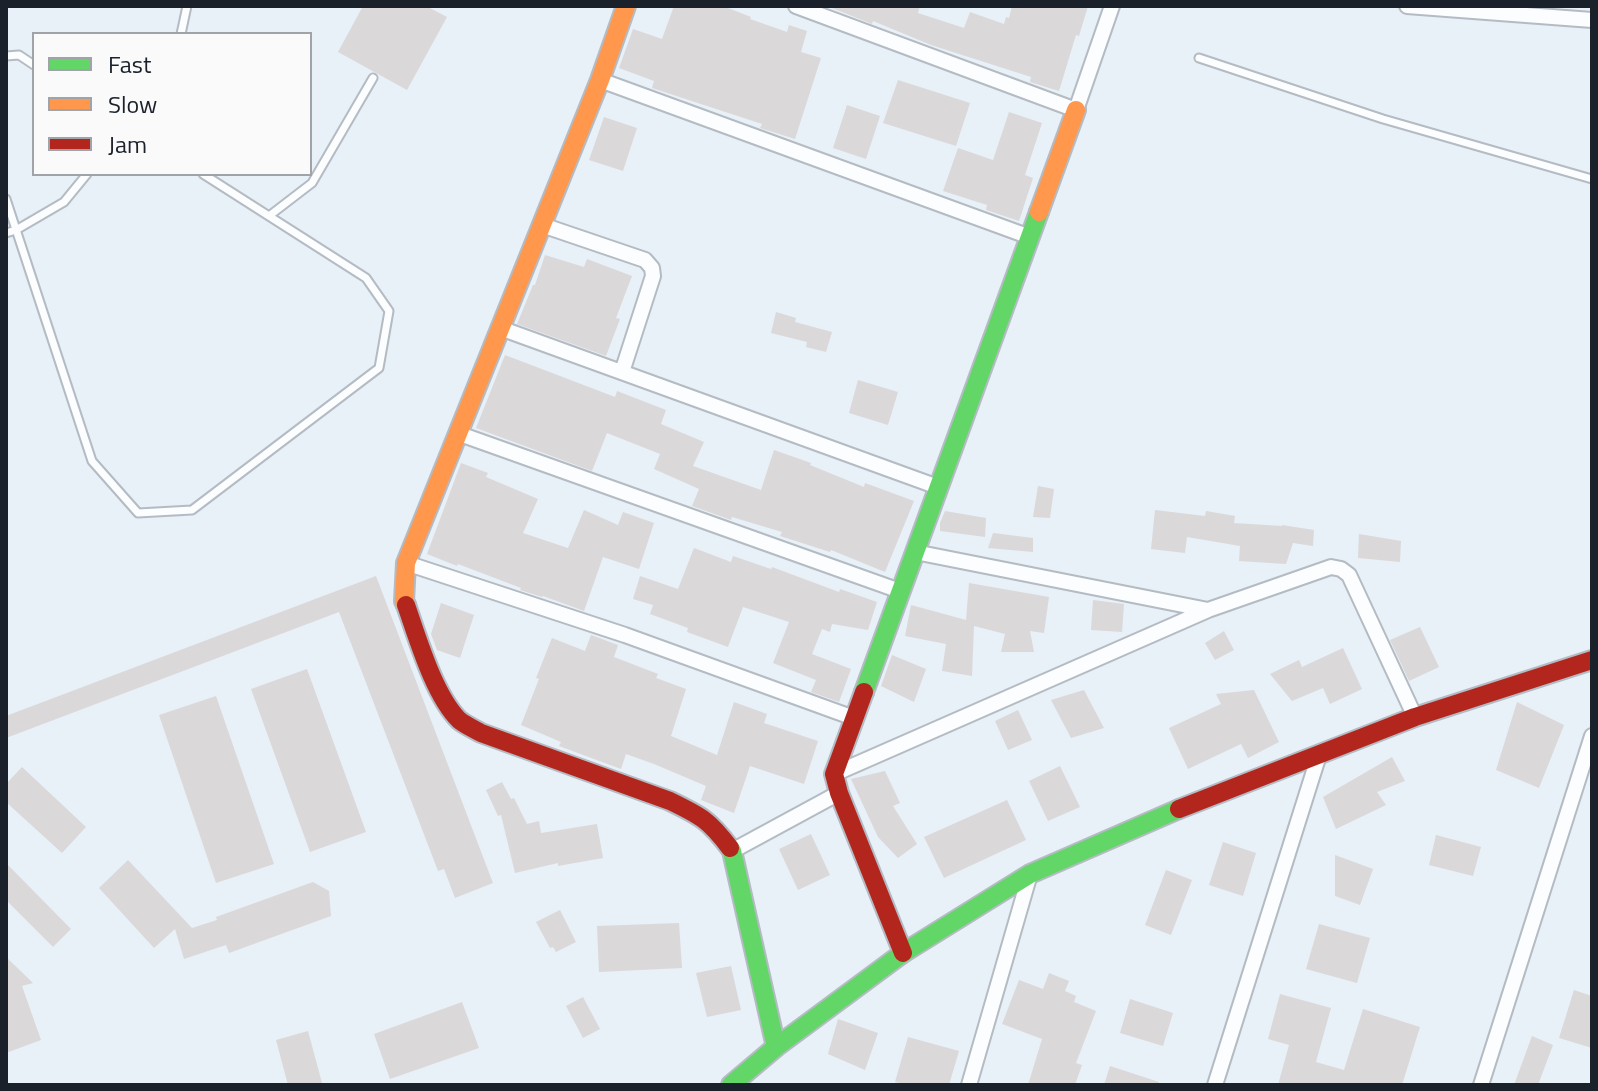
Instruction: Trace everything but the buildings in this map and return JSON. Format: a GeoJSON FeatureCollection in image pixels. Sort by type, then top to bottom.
{"type":"FeatureCollection","features":[{"type":"Feature","properties":{"kind":"street"},"geometry":{"type":"LineString","coordinates":[[626,6],[600,80],[406,563],[404,601],[442,695],[460,721],[481,733],[670,801],[698,814],[713,826],[732,851],[776,1047]]}},
{"type":"Feature","properties":{"kind":"street"},"geometry":{"type":"LineString","coordinates":[[796,6],[1076,110]]}},
{"type":"Feature","properties":{"kind":"street"},"geometry":{"type":"LineString","coordinates":[[903,953],[834,774],[1112,6]]}},
{"type":"Feature","properties":{"kind":"street"},"geometry":{"type":"LineString","coordinates":[[1407,6],[1592,20]]}},
{"type":"Feature","properties":{"kind":"street"},"geometry":{"type":"LineString","coordinates":[[600,80],[1030,237]]}},
{"type":"Feature","properties":{"kind":"street"},"geometry":{"type":"LineString","coordinates":[[542,225],[645,260],[652,268],[653,276],[622,372]]}},
{"type":"Feature","properties":{"kind":"street"},"geometry":{"type":"LineString","coordinates":[[500,328],[938,487]]}},
{"type":"Feature","properties":{"kind":"street"},"geometry":{"type":"LineString","coordinates":[[457,433],[900,591]]}},
{"type":"Feature","properties":{"kind":"street"},"geometry":{"type":"LineString","coordinates":[[915,552],[1208,610]]}},
{"type":"Feature","properties":{"kind":"street"},"geometry":{"type":"LineString","coordinates":[[406,563],[625,635],[854,718]]}},
{"type":"Feature","properties":{"kind":"street"},"geometry":{"type":"LineString","coordinates":[[834,774],[1208,610],[1331,567],[1349,575],[1415,717]]}},
{"type":"Feature","properties":{"kind":"street"},"geometry":{"type":"LineString","coordinates":[[731,1085],[776,1047],[903,953],[1030,874],[1164,815],[1415,717],[1592,660]]}},
{"type":"Feature","properties":{"kind":"street"},"geometry":{"type":"LineString","coordinates":[[1481,1085],[1592,736]]}},
{"type":"Feature","properties":{"kind":"street"},"geometry":{"type":"LineString","coordinates":[[1215,1085],[1319,755]]}},
{"type":"Feature","properties":{"kind":"street"},"geometry":{"type":"LineString","coordinates":[[732,851],[839,793]]}},
{"type":"Feature","properties":{"kind":"street"},"geometry":{"type":"LineString","coordinates":[[969,1085],[1030,874]]}},
{"type":"Feature","properties":{"kind":"lane"},"geometry":{"type":"LineString","coordinates":[[181,32],[187,6]]}},
{"type":"Feature","properties":{"kind":"lane"},"geometry":{"type":"LineString","coordinates":[[6,56],[19,55],[32,64]]}},
{"type":"Feature","properties":{"kind":"lane"},"geometry":{"type":"LineString","coordinates":[[1199,58],[1383,119],[1592,179]]}},
{"type":"Feature","properties":{"kind":"lane"},"geometry":{"type":"LineString","coordinates":[[269,216],[312,183],[373,78]]}},
{"type":"Feature","properties":{"kind":"lane"},"geometry":{"type":"LineString","coordinates":[[6,233],[64,202],[85,176]]}},
{"type":"Feature","properties":{"kind":"lane"},"geometry":{"type":"LineString","coordinates":[[6,199],[92,461],[138,513],[192,510],[379,368],[389,311],[366,278],[206,176]]}},
{"type":"Feature","properties":{"kind":"traffic: fast"},"geometry":{"type":"LineString","coordinates":[[864,692],[1039,212]]}},
{"type":"Feature","properties":{"kind":"traffic: fast"},"geometry":{"type":"LineString","coordinates":[[731,1085],[776,1047],[903,953],[1030,874],[1179,809]]}},
{"type":"Feature","properties":{"kind":"traffic: fast"},"geometry":{"type":"LineString","coordinates":[[730,848],[776,1047]]}},
{"type":"Feature","properties":{"kind":"traffic: slow"},"geometry":{"type":"LineString","coordinates":[[406,605],[406,563],[600,80],[626,6]]}},
{"type":"Feature","properties":{"kind":"traffic: slow"},"geometry":{"type":"LineString","coordinates":[[1039,212],[1076,110]]}},
{"type":"Feature","properties":{"kind":"traffic: jam"},"geometry":{"type":"LineString","coordinates":[[406,605],[434,682],[461,722],[481,733],[670,801],[704,820],[730,848]]}},
{"type":"Feature","properties":{"kind":"traffic: jam"},"geometry":{"type":"LineString","coordinates":[[1179,809],[1415,717],[1592,660]]}},
{"type":"Feature","properties":{"kind":"traffic: jam"},"geometry":{"type":"LineString","coordinates":[[864,692],[834,774],[903,953]]}}]}
